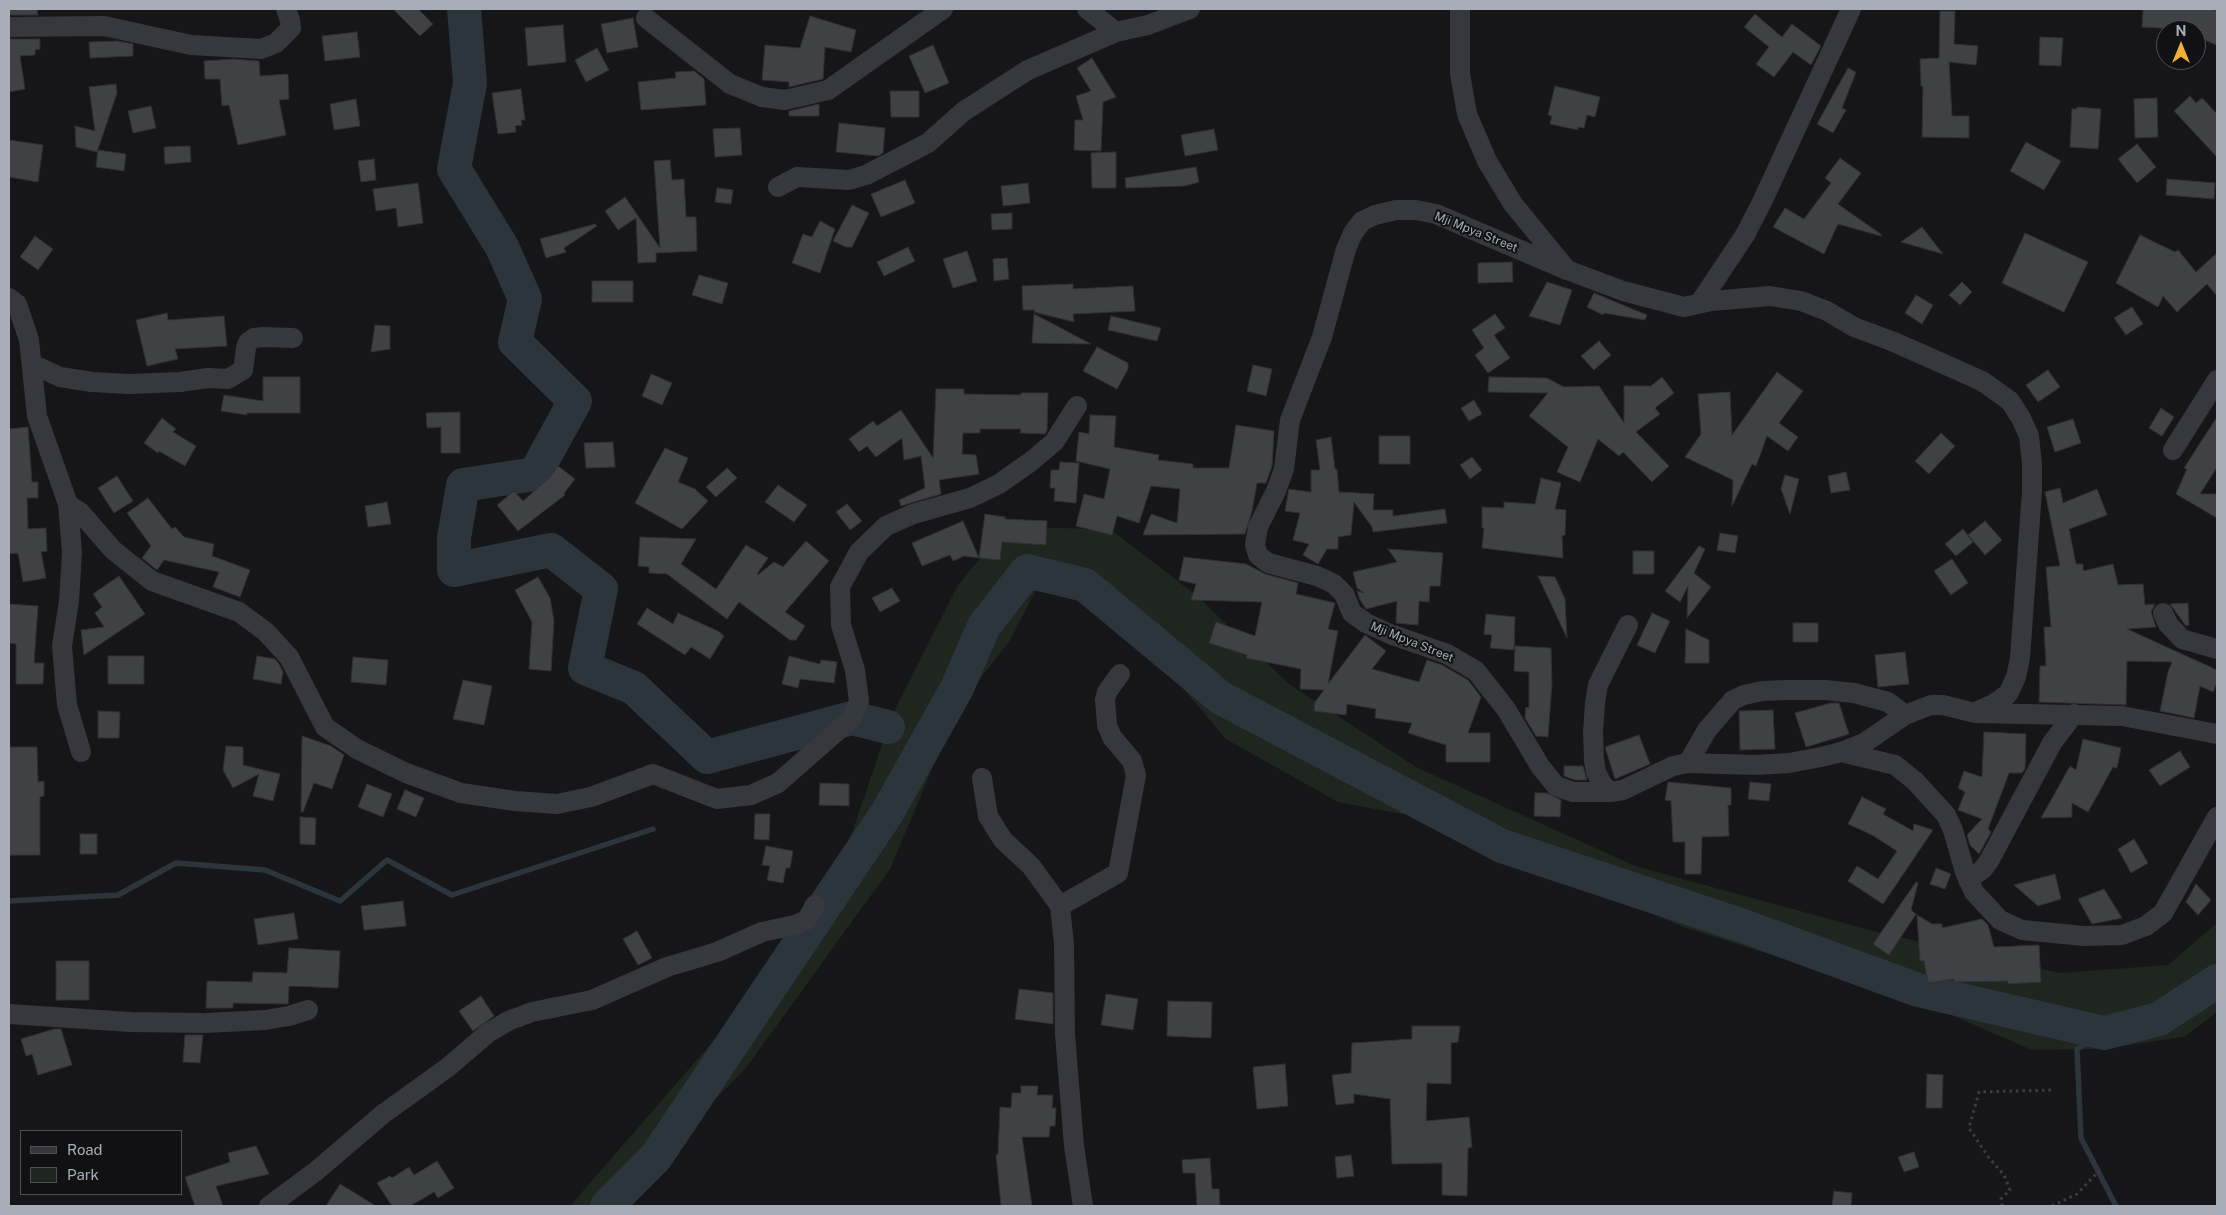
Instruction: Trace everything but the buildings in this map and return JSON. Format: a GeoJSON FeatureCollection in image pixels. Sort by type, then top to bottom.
{"type":"FeatureCollection","features":[{"type":"Feature","properties":{"kind":"street"},"geometry":{"type":"LineString","coordinates":[[9,27],[104,26],[191,44],[261,49],[276,43],[291,28],[286,9]]}},
{"type":"Feature","properties":{"kind":"street"},"geometry":{"type":"LineString","coordinates":[[646,18],[730,84],[762,97],[785,100],[828,90],[943,9]]}},
{"type":"Feature","properties":{"kind":"street"},"geometry":{"type":"LineString","coordinates":[[1087,9],[1116,32]]}},
{"type":"Feature","properties":{"kind":"street"},"geometry":{"type":"LineString","coordinates":[[778,186],[797,177],[849,180],[866,175],[928,143],[964,111],[1028,70],[1116,32],[1148,25],[1190,9]]}},
{"type":"Feature","properties":{"kind":"street"},"geometry":{"type":"LineString","coordinates":[[1460,9],[1460,74],[1467,114],[1487,161],[1513,204],[1567,270],[1622,291],[1684,307],[1770,296],[1801,301],[1827,311],[1854,327],[1894,342],[1982,381],[2010,401],[2021,418],[2029,436],[2032,464],[2032,491],[2020,658],[2016,677],[2008,694],[1994,704],[1975,712]]}},
{"type":"Feature","properties":{"kind":"street"},"geometry":{"type":"LineString","coordinates":[[1699,304],[1745,235],[1851,9]]}},
{"type":"Feature","properties":{"kind":"street","name":"Mji Mpya Street"},"geometry":{"type":"LineString","coordinates":[[1567,270],[1436,214],[1416,210],[1396,210],[1375,215],[1362,221],[1353,232],[1346,249],[1322,337],[1290,420],[1284,469],[1276,491],[1258,527],[1255,545],[1258,555],[1268,563],[1317,576],[1334,584],[1344,594],[1352,613],[1366,623],[1390,634],[1447,654],[1476,672],[1506,709],[1540,766],[1556,786],[1573,792],[1610,792],[1622,790],[1673,766],[1688,762],[1756,765],[1790,763],[1841,752],[1864,743],[1905,715],[1931,704],[1975,712],[2122,716],[2217,734]]}},
{"type":"Feature","properties":{"kind":"street"},"geometry":{"type":"LineString","coordinates":[[9,298],[17,304],[29,340],[37,416],[68,504],[72,552],[69,601],[62,646],[67,704],[81,752]]}},
{"type":"Feature","properties":{"kind":"street"},"geometry":{"type":"LineString","coordinates":[[32,364],[60,377],[92,382],[128,384],[228,378],[243,370],[248,342],[254,338],[262,336],[293,338]]}},
{"type":"Feature","properties":{"kind":"street"},"geometry":{"type":"LineString","coordinates":[[2173,450],[2217,380]]}},
{"type":"Feature","properties":{"kind":"street"},"geometry":{"type":"LineString","coordinates":[[68,504],[81,513],[114,550],[152,581],[239,612],[266,632],[289,657],[313,707],[325,727],[357,749],[406,773],[461,793],[515,802],[557,804],[591,796],[653,774],[717,799],[751,795],[778,783],[852,718],[859,701],[855,670],[842,626],[840,587],[859,552],[886,526],[913,514],[970,498],[999,484],[1033,460],[1054,442],[1077,406]]}},
{"type":"Feature","properties":{"kind":"street"},"geometry":{"type":"LineString","coordinates":[[2163,614],[2168,624],[2182,639],[2217,649]]}},
{"type":"Feature","properties":{"kind":"street"},"geometry":{"type":"LineString","coordinates":[[1610,792],[1602,784],[1596,772],[1593,733],[1595,703],[1598,685],[1628,626]]}},
{"type":"Feature","properties":{"kind":"street"},"geometry":{"type":"LineString","coordinates":[[1060,906],[1118,873],[1136,775],[1132,761],[1112,737],[1108,725],[1105,700],[1107,692],[1120,674]]}},
{"type":"Feature","properties":{"kind":"street"},"geometry":{"type":"LineString","coordinates":[[1688,762],[1707,730],[1733,700],[1744,695],[1762,691],[1825,690],[1854,693],[1888,702],[1905,715]]}},
{"type":"Feature","properties":{"kind":"street"},"geometry":{"type":"LineString","coordinates":[[1968,880],[1990,861],[2052,743],[2074,714]]}},
{"type":"Feature","properties":{"kind":"street"},"geometry":{"type":"LineString","coordinates":[[1841,752],[1895,765],[1915,781],[1946,815],[1953,830],[1968,880],[1974,892],[2000,920],[2022,930],[2084,936],[2122,935],[2146,926],[2163,913],[2217,817]]}},
{"type":"Feature","properties":{"kind":"street"},"geometry":{"type":"LineString","coordinates":[[982,778],[988,816],[1003,840],[1031,866],[1060,906],[1064,944],[1065,1034],[1074,1146],[1083,1206]]}},
{"type":"Feature","properties":{"kind":"street"},"geometry":{"type":"LineString","coordinates":[[269,1206],[315,1172],[383,1114],[447,1068],[488,1033],[508,1021],[532,1012],[592,1000],[667,967],[717,952],[762,932],[794,925],[807,920],[815,905]]}},
{"type":"Feature","properties":{"kind":"street"},"geometry":{"type":"LineString","coordinates":[[9,1014],[130,1022],[204,1023],[265,1020],[289,1016],[308,1010]]}},
{"type":"Feature","properties":{"kind":"path"},"geometry":{"type":"LineString","coordinates":[[2002,1206],[2002,1199],[2010,1190],[2004,1175],[1988,1158],[1969,1128],[1979,1092],[2054,1090]]}},
{"type":"Feature","properties":{"kind":"path"},"geometry":{"type":"LineString","coordinates":[[2052,1206],[2077,1194],[2099,1171]]}},
{"type":"Feature","properties":{"kind":"green space"},"geometry":{"type":"Polygon","coordinates":[[[1006,527],[1110,529],[1196,595],[1289,684],[1416,767],[1635,866],[1877,932],[2060,973],[2168,965],[2217,923],[2217,1012],[2184,1037],[2100,1049],[2032,1050],[1919,1001],[1683,927],[1439,821],[1338,802],[1226,739],[1137,634],[1100,598],[1047,569],[1009,642],[959,705],[890,869],[746,1068],[610,1206],[570,1206],[825,912],[888,727],[898,703],[958,585],[1006,527]]]}},
{"type":"Feature","properties":{"kind":"waterway"},"geometry":{"type":"LineString","coordinates":[[464,9],[470,83],[454,169],[502,247],[525,299],[515,342],[575,401],[535,474],[463,485],[454,538],[454,570],[551,550],[601,589],[585,668],[634,688],[707,757],[852,718],[888,727]]}},
{"type":"Feature","properties":{"kind":"waterway"},"geometry":{"type":"LineString","coordinates":[[607,1206],[656,1157],[887,813],[957,688],[984,626],[1027,571],[1085,585],[1221,698],[1502,846],[1743,926],[1918,990],[2104,1033],[2159,1019],[2217,981]]}},
{"type":"Feature","properties":{"kind":"waterway"},"geometry":{"type":"LineString","coordinates":[[9,901],[118,895],[176,863],[265,870],[340,901],[387,860],[452,895],[653,829]]}},
{"type":"Feature","properties":{"kind":"waterway"},"geometry":{"type":"LineString","coordinates":[[2104,1033],[2077,1049],[2081,1138],[2116,1206]]}}]}
